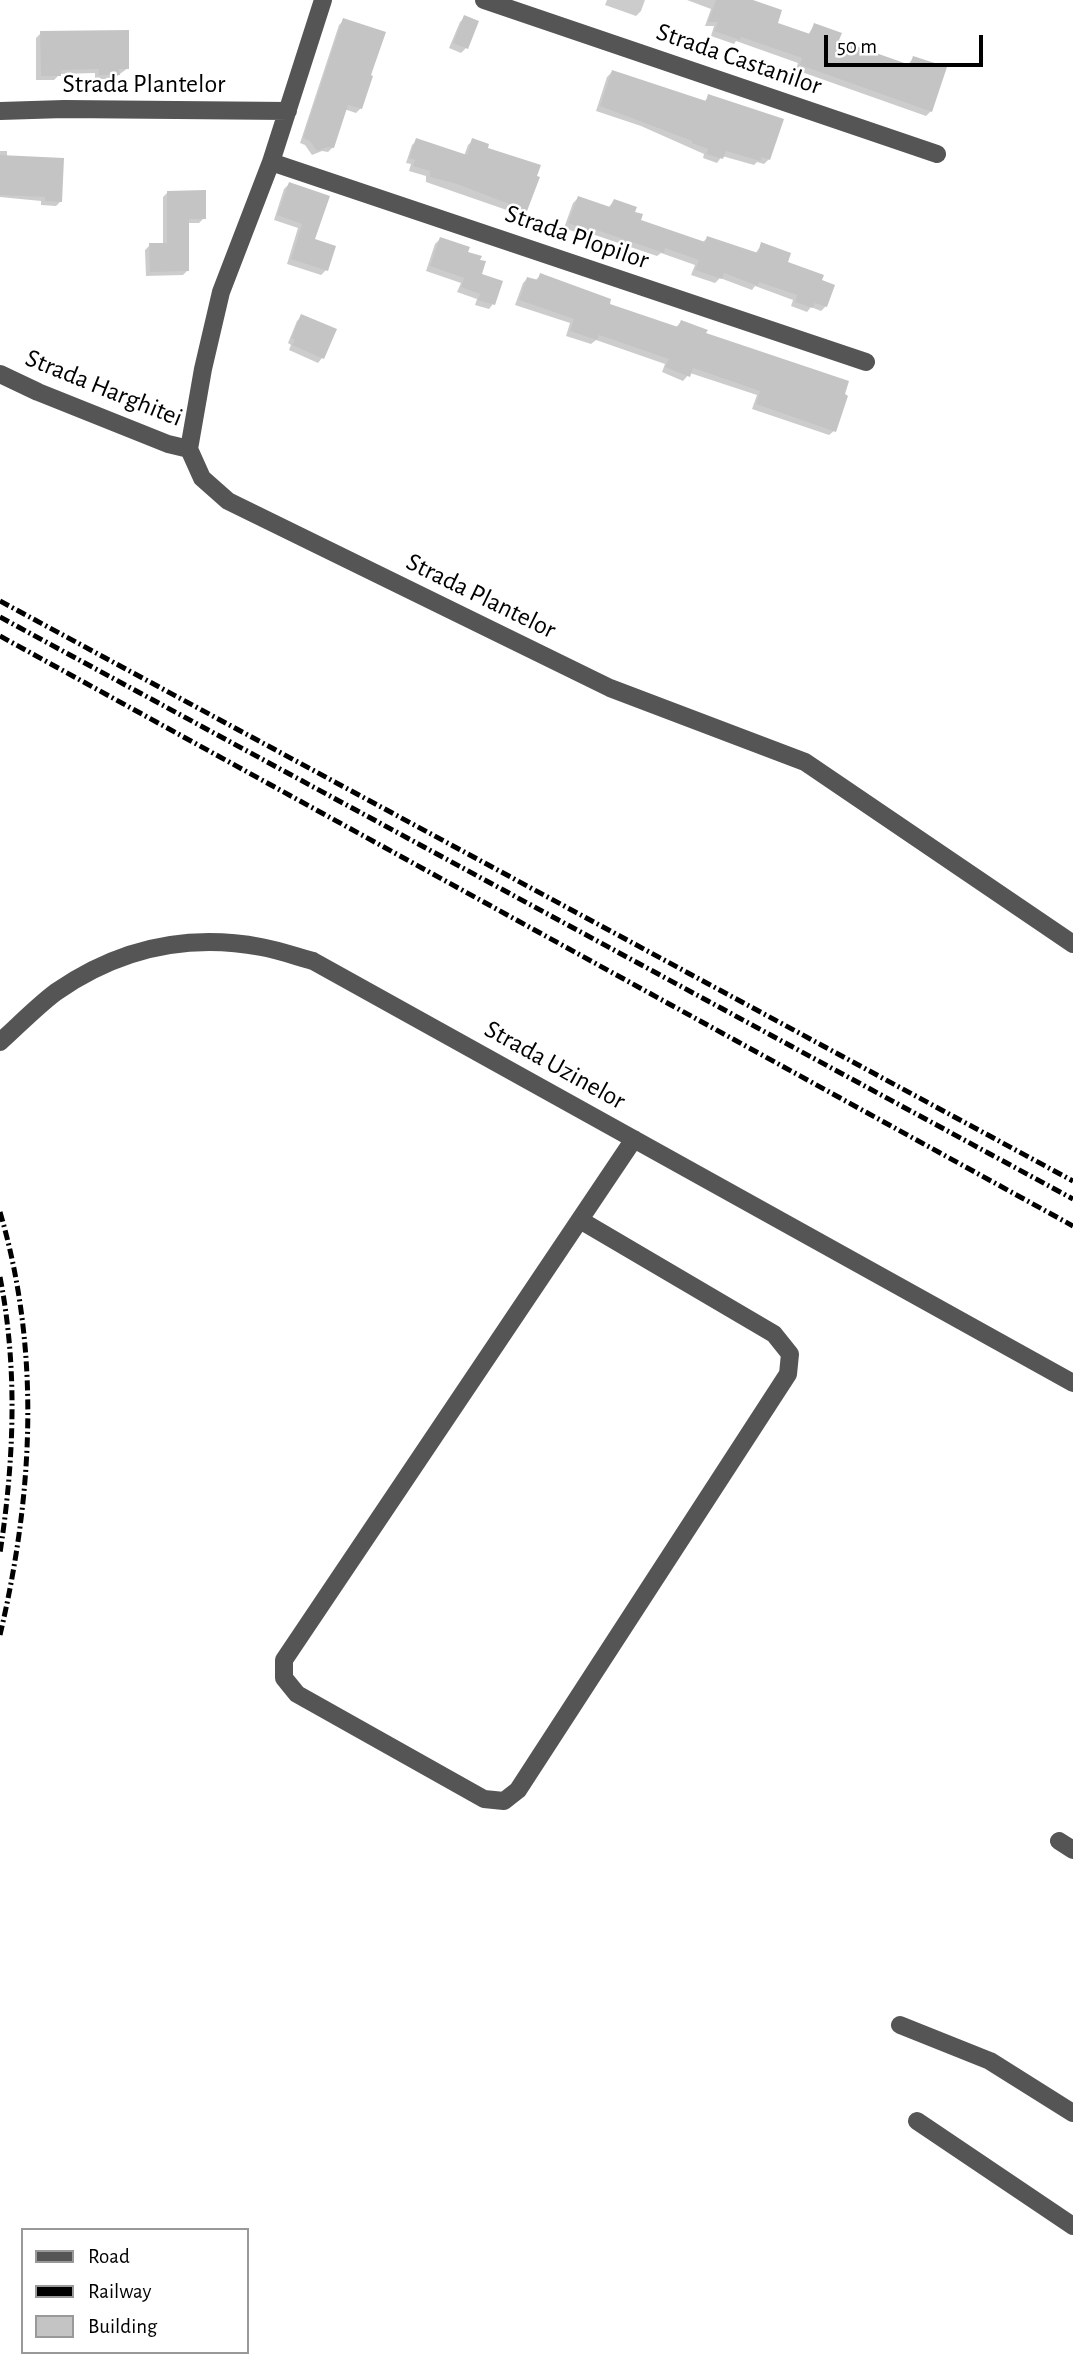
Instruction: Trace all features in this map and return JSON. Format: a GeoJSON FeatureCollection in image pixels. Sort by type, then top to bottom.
{"type":"FeatureCollection","features":[{"type":"Feature","properties":{"kind":"street"},"geometry":{"type":"LineString","coordinates":[[188,449],[221,292],[271,162],[323,0]]}},
{"type":"Feature","properties":{"kind":"street","name":"Strada Castanilor"},"geometry":{"type":"LineString","coordinates":[[484,0],[937,154]]}},
{"type":"Feature","properties":{"kind":"street","name":"Strada Plantelor"},"geometry":{"type":"LineString","coordinates":[[0,111],[288,111]]}},
{"type":"Feature","properties":{"kind":"street","name":"Strada Plopilor"},"geometry":{"type":"LineString","coordinates":[[271,162],[866,362]]}},
{"type":"Feature","properties":{"kind":"street","name":"Strada Harghitei"},"geometry":{"type":"LineString","coordinates":[[0,374],[38,393],[155,439],[188,449]]}},
{"type":"Feature","properties":{"kind":"street","name":"Strada Plantelor"},"geometry":{"type":"LineString","coordinates":[[188,449],[201,478],[228,501],[610,688],[805,762],[1073,944]]}},
{"type":"Feature","properties":{"kind":"street","name":"Strada Uzinelor"},"geometry":{"type":"LineString","coordinates":[[0,1042],[55,993],[108,961],[165,944],[209,941],[260,947],[313,961],[1073,1383]]}},
{"type":"Feature","properties":{"kind":"street"},"geometry":{"type":"LineString","coordinates":[[580,1220],[774,1334],[790,1354],[788,1374],[518,1790],[504,1801],[484,1799],[298,1694],[284,1678],[284,1660],[634,1139]]}},
{"type":"Feature","properties":{"kind":"street"},"geometry":{"type":"LineString","coordinates":[[900,2025],[990,2061],[1073,2113]]}},
{"type":"Feature","properties":{"kind":"street"},"geometry":{"type":"LineString","coordinates":[[917,2121],[1073,2226]]}},
{"type":"Feature","properties":{"kind":"building"},"geometry":{"type":"Polygon","coordinates":[[[716,0],[753,0],[782,10],[778,23],[810,34],[814,23],[842,33],[839,40],[910,65],[913,56],[947,67],[932,112],[800,65],[802,58],[741,37],[740,40],[714,31],[718,22],[708,22],[716,0]]]}},
{"type":"Feature","properties":{"kind":"building"},"geometry":{"type":"Polygon","coordinates":[[[464,15],[479,21],[468,49],[453,43],[464,15]]]}},
{"type":"Feature","properties":{"kind":"building"},"geometry":{"type":"Polygon","coordinates":[[[343,18],[386,32],[362,109],[348,105],[334,148],[317,151],[310,141],[303,138],[343,18]]]}},
{"type":"Feature","properties":{"kind":"building"},"geometry":{"type":"Polygon","coordinates":[[[129,30],[129,69],[119,69],[120,75],[99,75],[99,69],[61,70],[61,76],[41,76],[40,31],[129,30]]]}},
{"type":"Feature","properties":{"kind":"building"},"geometry":{"type":"Polygon","coordinates":[[[612,70],[706,101],[708,94],[784,119],[770,160],[762,157],[760,161],[726,151],[723,159],[706,154],[708,149],[692,141],[600,106],[612,70]]]}},
{"type":"Feature","properties":{"kind":"building"},"geometry":{"type":"Polygon","coordinates":[[[416,138],[467,155],[472,138],[489,144],[488,148],[541,165],[537,176],[540,177],[527,211],[457,184],[430,177],[430,171],[413,166],[415,160],[409,158],[416,138]]]}},
{"type":"Feature","properties":{"kind":"building"},"geometry":{"type":"Polygon","coordinates":[[[0,155],[64,158],[62,202],[45,201],[45,197],[0,195],[0,155]]]}},
{"type":"Feature","properties":{"kind":"building"},"geometry":{"type":"Polygon","coordinates":[[[289,182],[330,196],[315,239],[336,246],[328,271],[291,259],[302,224],[277,215],[289,182]]]}},
{"type":"Feature","properties":{"kind":"building"},"geometry":{"type":"Polygon","coordinates":[[[206,190],[206,219],[189,219],[189,271],[150,272],[149,243],[167,243],[167,191],[206,190]]]}},
{"type":"Feature","properties":{"kind":"building"},"geometry":{"type":"Polygon","coordinates":[[[578,196],[610,207],[614,199],[637,207],[635,212],[643,214],[641,220],[705,242],[707,236],[758,253],[761,242],[791,253],[788,262],[824,275],[822,280],[835,285],[827,307],[815,303],[813,308],[795,302],[797,295],[759,282],[758,286],[724,273],[722,279],[695,270],[699,260],[665,248],[664,253],[568,223],[578,196]]]}},
{"type":"Feature","properties":{"kind":"building"},"geometry":{"type":"Polygon","coordinates":[[[440,237],[470,247],[468,252],[482,256],[480,260],[486,261],[482,274],[503,281],[495,305],[478,300],[480,294],[461,287],[464,278],[430,266],[440,237]]]}},
{"type":"Feature","properties":{"kind":"building"},"geometry":{"type":"Polygon","coordinates":[[[540,273],[611,299],[610,304],[678,327],[681,320],[708,330],[706,333],[849,381],[845,394],[848,396],[836,432],[756,404],[760,391],[693,368],[690,377],[665,367],[669,359],[599,335],[597,340],[570,331],[574,319],[519,300],[527,277],[538,280],[540,273]]]}},
{"type":"Feature","properties":{"kind":"building"},"geometry":{"type":"Polygon","coordinates":[[[301,314],[337,329],[324,359],[292,345],[295,340],[291,338],[301,314]]]}},
{"type":"Feature","properties":{"kind":"railway"},"geometry":{"type":"LineString","coordinates":[[0,601],[1073,1181]]}},
{"type":"Feature","properties":{"kind":"railway"},"geometry":{"type":"LineString","coordinates":[[0,617],[1073,1199]]}},
{"type":"Feature","properties":{"kind":"railway"},"geometry":{"type":"LineString","coordinates":[[0,636],[1073,1226]]}},
{"type":"Feature","properties":{"kind":"railway"},"geometry":{"type":"LineString","coordinates":[[0,1212],[22,1317],[28,1423],[20,1529],[0,1635]]}},
{"type":"Feature","properties":{"kind":"railway"},"geometry":{"type":"LineString","coordinates":[[0,1277],[12,1381],[11,1450],[0,1553]]}}]}
